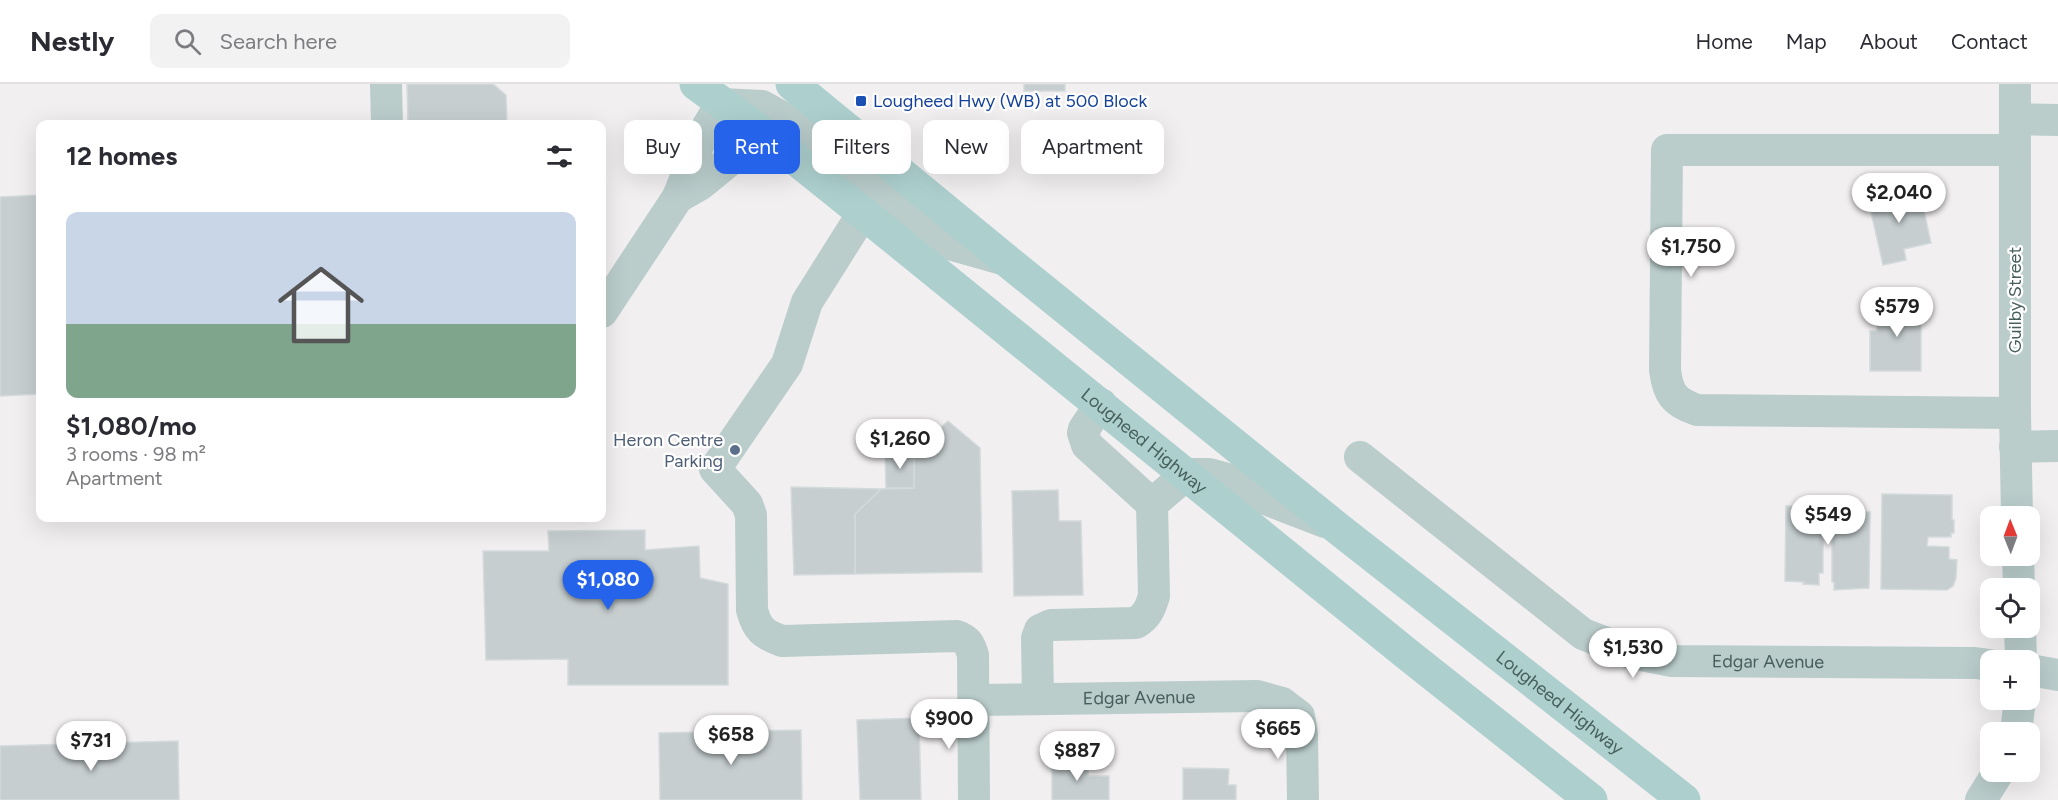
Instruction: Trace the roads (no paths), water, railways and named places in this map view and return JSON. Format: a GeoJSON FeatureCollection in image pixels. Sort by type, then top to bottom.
{"type":"FeatureCollection","features":[{"type":"Feature","properties":{"kind":"main road","name":"Lougheed Highway"},"geometry":{"type":"LineString","coordinates":[[792,84],[1336,527],[1684,800]]}},
{"type":"Feature","properties":{"kind":"main road","name":"Lougheed Highway"},"geometry":{"type":"LineString","coordinates":[[708,94],[745,120]]}},
{"type":"Feature","properties":{"kind":"main road","name":"Lougheed Highway"},"geometry":{"type":"LineString","coordinates":[[800,157],[871,202],[1101,404],[1407,654],[1591,800]]}},
{"type":"Feature","properties":{"kind":"street"},"geometry":{"type":"LineString","coordinates":[[386,84],[387,120]]}},
{"type":"Feature","properties":{"kind":"street","name":"Guilby Street"},"geometry":{"type":"LineString","coordinates":[[2015,84],[2017,506]]}},
{"type":"Feature","properties":{"kind":"street"},"geometry":{"type":"LineString","coordinates":[[606,306],[678,197],[702,136],[708,94],[762,106],[793,123],[871,202],[946,243],[1006,260]]}},
{"type":"Feature","properties":{"kind":"street"},"geometry":{"type":"LineString","coordinates":[[2016,119],[2058,120]]}},
{"type":"Feature","properties":{"kind":"street"},"geometry":{"type":"LineString","coordinates":[[2015,150],[1667,150],[1665,370],[1667,387],[1676,400],[1697,410],[2015,413]]}},
{"type":"Feature","properties":{"kind":"street"},"geometry":{"type":"LineString","coordinates":[[678,197],[714,173]]}},
{"type":"Feature","properties":{"kind":"street"},"geometry":{"type":"LineString","coordinates":[[871,202],[807,302],[788,364],[715,469],[747,504],[751,515],[752,610],[756,625],[768,636],[782,641],[957,636],[965,639],[971,646],[974,655],[974,800]]}},
{"type":"Feature","properties":{"kind":"street"},"geometry":{"type":"LineString","coordinates":[[1038,698],[1037,638],[1040,630],[1051,625],[1136,623],[1150,608],[1154,596],[1152,504],[1087,445],[1084,429],[1101,404]]}},
{"type":"Feature","properties":{"kind":"street"},"geometry":{"type":"LineString","coordinates":[[2016,447],[2058,446]]}},
{"type":"Feature","properties":{"kind":"street","name":"Edgar Avenue"},"geometry":{"type":"LineString","coordinates":[[1360,457],[1582,634],[1632,653],[1671,661],[1980,664]]}},
{"type":"Feature","properties":{"kind":"street"},"geometry":{"type":"LineString","coordinates":[[1152,504],[1187,474],[1209,474],[1227,479],[1250,493],[1336,527]]}},
{"type":"Feature","properties":{"kind":"street"},"geometry":{"type":"LineString","coordinates":[[2040,672],[2058,675]]}},
{"type":"Feature","properties":{"kind":"street","name":"Edgar Avenue"},"geometry":{"type":"LineString","coordinates":[[974,700],[1257,696],[1282,703],[1299,716],[1302,735],[1303,800]]}},
{"type":"Feature","properties":{"kind":"place","name":"Lougheed Hwy (WB) at 500 Block"},"geometry":{"type":"Point","coordinates":[861,101]}},
{"type":"Feature","properties":{"kind":"place","name":"Heron Centre Parking"},"geometry":{"type":"Point","coordinates":[735,450]}}]}
